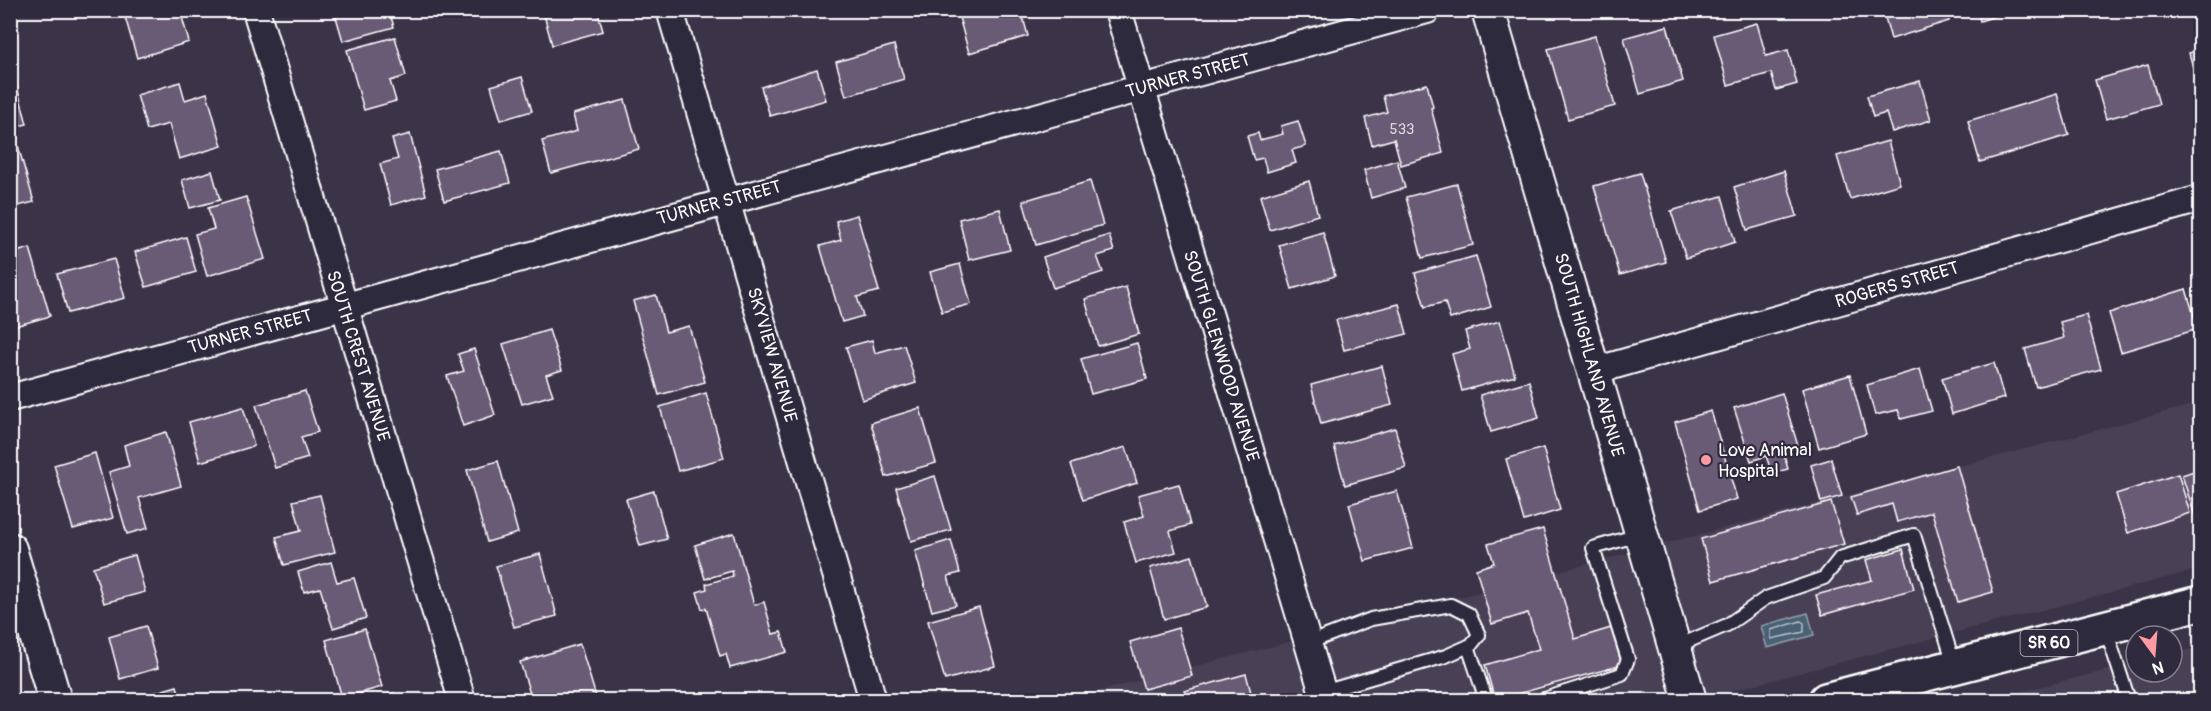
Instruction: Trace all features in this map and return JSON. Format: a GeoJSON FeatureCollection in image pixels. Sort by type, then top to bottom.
{"type":"FeatureCollection","features":[{"type":"Feature","properties":{"kind":"main road","name":"SR 60"},"geometry":{"type":"LineString","coordinates":[[1826,700],[1902,690],[1955,668],[2200,603]]}},
{"type":"Feature","properties":{"kind":"street","name":"SOUTH CREST AVENUE"},"geometry":{"type":"LineString","coordinates":[[256,10],[462,700]]}},
{"type":"Feature","properties":{"kind":"street","name":"SKYVIEW AVENUE"},"geometry":{"type":"LineString","coordinates":[[670,10],[873,700]]}},
{"type":"Feature","properties":{"kind":"street","name":"SOUTH GLENWOOD AVENUE"},"geometry":{"type":"LineString","coordinates":[[1118,10],[1324,696]]}},
{"type":"Feature","properties":{"kind":"street","name":"TURNER STREET"},"geometry":{"type":"LineString","coordinates":[[10,398],[1427,10]]}},
{"type":"Feature","properties":{"kind":"street","name":"SOUTH HIGHLAND AVENUE"},"geometry":{"type":"LineString","coordinates":[[1488,10],[1690,700]]}},
{"type":"Feature","properties":{"kind":"street","name":"ROGERS STREET"},"geometry":{"type":"LineString","coordinates":[[1594,371],[2200,199]]}},
{"type":"Feature","properties":{"kind":"street"},"geometry":{"type":"LineString","coordinates":[[10,549],[55,700]]}},
{"type":"Feature","properties":{"kind":"lane"},"geometry":{"type":"LineString","coordinates":[[1541,700],[1622,674],[1628,659],[1593,548],[1642,534]]}},
{"type":"Feature","properties":{"kind":"lane"},"geometry":{"type":"LineString","coordinates":[[1675,647],[1727,625],[1766,598],[1824,578],[1840,558],[1914,535],[1955,668]]}},
{"type":"Feature","properties":{"kind":"lane"},"geometry":{"type":"LineString","coordinates":[[1308,643],[1371,620],[1451,605],[1469,614],[1479,635],[1468,646],[1446,656],[1324,696]]}},
{"type":"Feature","properties":{"kind":"lane"},"geometry":{"type":"LineString","coordinates":[[2105,628],[2129,700]]}},
{"type":"Feature","properties":{"kind":"lane"},"geometry":{"type":"LineString","coordinates":[[1468,646],[1486,700]]}},
{"type":"Feature","properties":{"kind":"shaded area"},"geometry":{"type":"Polygon","coordinates":[[[2200,403],[2200,569],[1703,698],[1659,545],[2200,403]]]}},
{"type":"Feature","properties":{"kind":"shaded area"},"geometry":{"type":"Polygon","coordinates":[[[1633,552],[1676,700],[1339,700],[1319,634],[1633,552]]]}},
{"type":"Feature","properties":{"kind":"shaded area"},"geometry":{"type":"Polygon","coordinates":[[[1293,641],[1311,700],[1064,700],[1293,641]]]}},
{"type":"Feature","properties":{"kind":"shaded area"},"geometry":{"type":"Polygon","coordinates":[[[2200,647],[2200,700],[1986,700],[2124,666],[2124,684],[2184,684],[2184,651],[2200,647]]]}},
{"type":"Feature","properties":{"kind":"water"},"geometry":{"type":"Polygon","coordinates":[[[1808,613],[1814,635],[1767,648],[1761,626],[1808,613]]]}},
{"type":"Feature","properties":{"kind":"building"},"geometry":{"type":"Polygon","coordinates":[[[123,10],[180,10],[189,42],[137,58],[123,10]]]}},
{"type":"Feature","properties":{"kind":"building"},"geometry":{"type":"Polygon","coordinates":[[[334,10],[389,10],[394,27],[343,41],[334,10]]]}},
{"type":"Feature","properties":{"kind":"building"},"geometry":{"type":"Polygon","coordinates":[[[597,10],[603,31],[552,45],[543,11],[597,10]]]}},
{"type":"Feature","properties":{"kind":"building"},"geometry":{"type":"Polygon","coordinates":[[[957,10],[1021,10],[1028,36],[969,53],[957,10]]]}},
{"type":"Feature","properties":{"kind":"building"},"geometry":{"type":"Polygon","coordinates":[[[1883,10],[1946,10],[1949,21],[1891,39],[1883,10]]]}},
{"type":"Feature","properties":{"kind":"building"},"geometry":{"type":"Polygon","coordinates":[[[1977,10],[2014,10],[1980,21],[1977,10]]]}},
{"type":"Feature","properties":{"kind":"building"},"geometry":{"type":"Polygon","coordinates":[[[1757,23],[1766,56],[1788,50],[1797,84],[1776,90],[1771,73],[1728,85],[1714,35],[1757,23]]]}},
{"type":"Feature","properties":{"kind":"building"},"geometry":{"type":"Polygon","coordinates":[[[1667,26],[1683,81],[1640,94],[1624,38],[1667,26]]]}},
{"type":"Feature","properties":{"kind":"building"},"geometry":{"type":"Polygon","coordinates":[[[1595,36],[1615,106],[1568,119],[1548,49],[1595,36]]]}},
{"type":"Feature","properties":{"kind":"building"},"geometry":{"type":"Polygon","coordinates":[[[395,37],[406,76],[390,81],[396,101],[364,110],[347,50],[395,37]]]}},
{"type":"Feature","properties":{"kind":"building"},"geometry":{"type":"Polygon","coordinates":[[[894,45],[904,79],[846,96],[836,62],[894,45]]]}},
{"type":"Feature","properties":{"kind":"building"},"geometry":{"type":"Polygon","coordinates":[[[2200,50],[2200,93],[2189,53],[2200,50]]]}},
{"type":"Feature","properties":{"kind":"building"},"geometry":{"type":"Polygon","coordinates":[[[2148,65],[2159,104],[2106,119],[2095,80],[2148,65]]]}},
{"type":"Feature","properties":{"kind":"building"},"geometry":{"type":"Polygon","coordinates":[[[817,69],[826,100],[770,116],[761,87],[817,69]]]}},
{"type":"Feature","properties":{"kind":"building"},"geometry":{"type":"Polygon","coordinates":[[[13,72],[27,124],[10,128],[10,73],[13,72]]]}},
{"type":"Feature","properties":{"kind":"building"},"geometry":{"type":"Polygon","coordinates":[[[522,77],[532,111],[501,120],[491,86],[522,77]]]}},
{"type":"Feature","properties":{"kind":"building"},"geometry":{"type":"Polygon","coordinates":[[[1920,81],[1931,120],[1892,132],[1886,113],[1873,117],[1867,96],[1920,81]]]}},
{"type":"Feature","properties":{"kind":"building"},"geometry":{"type":"Polygon","coordinates":[[[180,82],[185,100],[207,93],[222,146],[179,159],[169,124],[147,130],[137,95],[180,82]]]}},
{"type":"Feature","properties":{"kind":"building"},"geometry":{"type":"Polygon","coordinates":[[[1427,84],[1443,153],[1401,165],[1394,139],[1372,145],[1365,118],[1387,112],[1383,96],[1427,84]]]}},
{"type":"Feature","properties":{"kind":"building"},"geometry":{"type":"Polygon","coordinates":[[[2057,94],[2069,135],[1980,162],[1968,121],[2057,94]]]}},
{"type":"Feature","properties":{"kind":"building"},"geometry":{"type":"Polygon","coordinates":[[[625,100],[639,149],[551,173],[542,141],[577,131],[573,114],[625,100]]]}},
{"type":"Feature","properties":{"kind":"building"},"geometry":{"type":"Polygon","coordinates":[[[1298,121],[1306,146],[1292,150],[1296,163],[1267,172],[1263,158],[1254,160],[1247,136],[1258,133],[1260,140],[1283,134],[1281,126],[1298,121]]]}},
{"type":"Feature","properties":{"kind":"building"},"geometry":{"type":"Polygon","coordinates":[[[410,134],[426,195],[391,205],[380,164],[398,159],[392,139],[410,134]]]}},
{"type":"Feature","properties":{"kind":"building"},"geometry":{"type":"Polygon","coordinates":[[[16,139],[34,202],[10,208],[10,141],[16,139]]]}},
{"type":"Feature","properties":{"kind":"building"},"geometry":{"type":"Polygon","coordinates":[[[1888,141],[1900,184],[1850,199],[1837,156],[1888,141]]]}},
{"type":"Feature","properties":{"kind":"building"},"geometry":{"type":"Polygon","coordinates":[[[501,151],[510,183],[444,201],[435,169],[501,151]]]}},
{"type":"Feature","properties":{"kind":"building"},"geometry":{"type":"Polygon","coordinates":[[[1397,160],[1405,188],[1371,198],[1364,170],[1397,160]]]}},
{"type":"Feature","properties":{"kind":"building"},"geometry":{"type":"Polygon","coordinates":[[[212,171],[220,200],[190,208],[182,180],[212,171]]]}},
{"type":"Feature","properties":{"kind":"building"},"geometry":{"type":"Polygon","coordinates":[[[1784,171],[1797,216],[1747,230],[1734,187],[1784,171]]]}},
{"type":"Feature","properties":{"kind":"building"},"geometry":{"type":"Polygon","coordinates":[[[1640,173],[1666,262],[1620,275],[1594,186],[1640,173]]]}},
{"type":"Feature","properties":{"kind":"building"},"geometry":{"type":"Polygon","coordinates":[[[1090,181],[1103,225],[1036,245],[1023,201],[1090,181]]]}},
{"type":"Feature","properties":{"kind":"building"},"geometry":{"type":"Polygon","coordinates":[[[1309,181],[1318,215],[1270,230],[1260,196],[1309,181]]]}},
{"type":"Feature","properties":{"kind":"building"},"geometry":{"type":"Polygon","coordinates":[[[1457,184],[1473,245],[1422,258],[1406,197],[1457,184]]]}},
{"type":"Feature","properties":{"kind":"building"},"geometry":{"type":"Polygon","coordinates":[[[1722,196],[1735,242],[1686,258],[1671,211],[1722,196]]]}},
{"type":"Feature","properties":{"kind":"building"},"geometry":{"type":"Polygon","coordinates":[[[246,197],[265,259],[207,276],[195,234],[214,229],[208,208],[246,197]]]}},
{"type":"Feature","properties":{"kind":"building"},"geometry":{"type":"Polygon","coordinates":[[[1000,209],[1010,250],[969,260],[959,219],[1000,209]]]}},
{"type":"Feature","properties":{"kind":"building"},"geometry":{"type":"Polygon","coordinates":[[[857,215],[879,291],[857,297],[863,316],[842,322],[820,246],[841,240],[836,221],[857,215]]]}},
{"type":"Feature","properties":{"kind":"building"},"geometry":{"type":"Polygon","coordinates":[[[1323,232],[1335,276],[1292,289],[1279,245],[1323,232]]]}},
{"type":"Feature","properties":{"kind":"building"},"geometry":{"type":"Polygon","coordinates":[[[1109,235],[1114,251],[1097,256],[1103,272],[1053,288],[1043,257],[1109,235]]]}},
{"type":"Feature","properties":{"kind":"building"},"geometry":{"type":"Polygon","coordinates":[[[186,237],[196,272],[146,287],[135,252],[186,237]]]}},
{"type":"Feature","properties":{"kind":"building"},"geometry":{"type":"Polygon","coordinates":[[[30,248],[50,316],[15,326],[10,312],[10,254],[30,248]]]}},
{"type":"Feature","properties":{"kind":"building"},"geometry":{"type":"Polygon","coordinates":[[[1476,256],[1491,307],[1450,319],[1445,302],[1425,307],[1415,273],[1476,256]]]}},
{"type":"Feature","properties":{"kind":"building"},"geometry":{"type":"Polygon","coordinates":[[[114,259],[125,298],[68,313],[57,274],[114,259]]]}},
{"type":"Feature","properties":{"kind":"building"},"geometry":{"type":"Polygon","coordinates":[[[960,264],[971,304],[942,312],[930,272],[960,264]]]}},
{"type":"Feature","properties":{"kind":"building"},"geometry":{"type":"Polygon","coordinates":[[[1126,287],[1139,334],[1098,346],[1085,299],[1126,287]]]}},
{"type":"Feature","properties":{"kind":"building"},"geometry":{"type":"Polygon","coordinates":[[[2186,289],[2198,329],[2121,352],[2109,313],[2186,289]]]}},
{"type":"Feature","properties":{"kind":"building"},"geometry":{"type":"Polygon","coordinates":[[[656,295],[666,332],[689,326],[705,382],[659,395],[633,301],[656,295]]]}},
{"type":"Feature","properties":{"kind":"building"},"geometry":{"type":"Polygon","coordinates":[[[1399,304],[1407,334],[1344,350],[1336,320],[1399,304]]]}},
{"type":"Feature","properties":{"kind":"building"},"geometry":{"type":"Polygon","coordinates":[[[2086,315],[2101,369],[2036,387],[2025,349],[2064,338],[2060,322],[2086,315]]]}},
{"type":"Feature","properties":{"kind":"building"},"geometry":{"type":"Polygon","coordinates":[[[1500,321],[1515,376],[1462,391],[1452,354],[1470,349],[1465,331],[1500,321]]]}},
{"type":"Feature","properties":{"kind":"building"},"geometry":{"type":"Polygon","coordinates":[[[549,330],[562,370],[546,375],[553,395],[522,404],[503,344],[549,330]]]}},
{"type":"Feature","properties":{"kind":"building"},"geometry":{"type":"Polygon","coordinates":[[[872,340],[875,353],[904,345],[916,383],[862,400],[846,347],[872,340]]]}},
{"type":"Feature","properties":{"kind":"building"},"geometry":{"type":"Polygon","coordinates":[[[1137,343],[1147,379],[1091,394],[1081,359],[1137,343]]]}},
{"type":"Feature","properties":{"kind":"building"},"geometry":{"type":"Polygon","coordinates":[[[474,349],[495,415],[463,426],[447,376],[464,371],[458,354],[474,349]]]}},
{"type":"Feature","properties":{"kind":"building"},"geometry":{"type":"Polygon","coordinates":[[[1994,363],[2004,398],[1952,414],[1942,378],[1994,363]]]}},
{"type":"Feature","properties":{"kind":"building"},"geometry":{"type":"Polygon","coordinates":[[[1382,366],[1392,405],[1321,424],[1311,385],[1382,366]]]}},
{"type":"Feature","properties":{"kind":"building"},"geometry":{"type":"Polygon","coordinates":[[[1920,369],[1932,411],[1901,419],[1898,410],[1875,415],[1867,385],[1920,369]]]}},
{"type":"Feature","properties":{"kind":"building"},"geometry":{"type":"Polygon","coordinates":[[[1850,375],[1866,434],[1819,448],[1802,389],[1850,375]]]}},
{"type":"Feature","properties":{"kind":"building"},"geometry":{"type":"Polygon","coordinates":[[[1529,381],[1539,418],[1491,432],[1480,395],[1529,381]]]}},
{"type":"Feature","properties":{"kind":"building"},"geometry":{"type":"Polygon","coordinates":[[[305,391],[318,432],[301,437],[308,458],[275,468],[256,405],[305,391]]]}},
{"type":"Feature","properties":{"kind":"building"},"geometry":{"type":"Polygon","coordinates":[[[706,393],[724,458],[678,471],[660,407],[706,393]]]}},
{"type":"Feature","properties":{"kind":"building"},"geometry":{"type":"Polygon","coordinates":[[[1782,393],[1798,446],[1783,451],[1788,469],[1772,473],[1766,456],[1751,461],[1734,408],[1782,393]]]}},
{"type":"Feature","properties":{"kind":"building"},"geometry":{"type":"Polygon","coordinates":[[[243,407],[254,446],[200,462],[189,422],[243,407]]]}},
{"type":"Feature","properties":{"kind":"building"},"geometry":{"type":"Polygon","coordinates":[[[920,408],[936,463],[886,477],[871,423],[920,408]]]}},
{"type":"Feature","properties":{"kind":"building","name":"Love Animal Hospital"},"geometry":{"type":"Polygon","coordinates":[[[1711,411],[1737,499],[1700,510],[1675,422],[1711,411]]]}},
{"type":"Feature","properties":{"kind":"building"},"geometry":{"type":"Polygon","coordinates":[[[1395,428],[1406,468],[1345,485],[1334,446],[1395,428]]]}},
{"type":"Feature","properties":{"kind":"building"},"geometry":{"type":"Polygon","coordinates":[[[166,432],[181,486],[139,498],[148,528],[127,534],[109,472],[129,466],[124,445],[166,432]]]}},
{"type":"Feature","properties":{"kind":"building"},"geometry":{"type":"Polygon","coordinates":[[[1126,447],[1137,483],[1083,500],[1071,464],[1126,447]]]}},
{"type":"Feature","properties":{"kind":"building"},"geometry":{"type":"Polygon","coordinates":[[[1543,448],[1560,510],[1524,521],[1506,459],[1543,448]]]}},
{"type":"Feature","properties":{"kind":"building"},"geometry":{"type":"Polygon","coordinates":[[[95,453],[113,518],[73,529],[54,465],[95,453]]]}},
{"type":"Feature","properties":{"kind":"building"},"geometry":{"type":"Polygon","coordinates":[[[1831,459],[1842,496],[1821,502],[1811,465],[1831,459]]]}},
{"type":"Feature","properties":{"kind":"building"},"geometry":{"type":"Polygon","coordinates":[[[498,461],[518,533],[487,542],[467,470],[498,461]]]}},
{"type":"Feature","properties":{"kind":"building"},"geometry":{"type":"Polygon","coordinates":[[[1957,466],[1993,592],[1958,602],[1932,512],[1897,522],[1892,504],[1857,515],[1851,497],[1957,466]]]}},
{"type":"Feature","properties":{"kind":"building"},"geometry":{"type":"Polygon","coordinates":[[[2200,469],[2200,514],[2195,516],[2182,475],[2200,469]]]}},
{"type":"Feature","properties":{"kind":"building"},"geometry":{"type":"Polygon","coordinates":[[[2178,474],[2190,513],[2128,533],[2116,494],[2178,474]]]}},
{"type":"Feature","properties":{"kind":"building"},"geometry":{"type":"Polygon","coordinates":[[[935,476],[951,530],[911,541],[896,488],[935,476]]]}},
{"type":"Feature","properties":{"kind":"building"},"geometry":{"type":"Polygon","coordinates":[[[1179,484],[1190,525],[1170,531],[1176,552],[1136,563],[1124,522],[1144,516],[1138,495],[1179,484]]]}},
{"type":"Feature","properties":{"kind":"building"},"geometry":{"type":"Polygon","coordinates":[[[654,491],[667,539],[640,546],[626,499],[654,491]]]}},
{"type":"Feature","properties":{"kind":"building"},"geometry":{"type":"Polygon","coordinates":[[[1397,491],[1413,548],[1365,561],[1349,504],[1397,491]]]}},
{"type":"Feature","properties":{"kind":"building"},"geometry":{"type":"Polygon","coordinates":[[[320,495],[335,552],[284,565],[276,537],[301,531],[293,501],[320,495]]]}},
{"type":"Feature","properties":{"kind":"building"},"geometry":{"type":"Polygon","coordinates":[[[1831,502],[1844,544],[1713,581],[1701,539],[1831,502]]]}},
{"type":"Feature","properties":{"kind":"building"},"geometry":{"type":"Polygon","coordinates":[[[1543,529],[1575,639],[1611,628],[1622,665],[1495,700],[1485,665],[1539,649],[1528,613],[1492,624],[1476,569],[1494,563],[1488,544],[1543,529]]]}},
{"type":"Feature","properties":{"kind":"building"},"geometry":{"type":"Polygon","coordinates":[[[734,533],[754,605],[764,602],[773,634],[781,632],[787,652],[730,668],[726,654],[720,656],[706,608],[702,609],[697,592],[707,589],[706,584],[733,576],[732,571],[705,579],[695,545],[734,533]]]}},
{"type":"Feature","properties":{"kind":"building"},"geometry":{"type":"Polygon","coordinates":[[[951,540],[960,573],[948,576],[956,605],[932,611],[915,551],[951,540]]]}},
{"type":"Feature","properties":{"kind":"building"},"geometry":{"type":"Polygon","coordinates":[[[1903,549],[1914,589],[1822,615],[1816,595],[1872,580],[1866,560],[1903,549]]]}},
{"type":"Feature","properties":{"kind":"building"},"geometry":{"type":"Polygon","coordinates":[[[540,554],[557,616],[514,627],[496,566],[540,554]]]}},
{"type":"Feature","properties":{"kind":"building"},"geometry":{"type":"Polygon","coordinates":[[[135,555],[145,592],[104,603],[93,567],[135,555]]]}},
{"type":"Feature","properties":{"kind":"building"},"geometry":{"type":"Polygon","coordinates":[[[1192,556],[1207,607],[1164,619],[1150,568],[1192,556]]]}},
{"type":"Feature","properties":{"kind":"building"},"geometry":{"type":"Polygon","coordinates":[[[331,562],[337,582],[354,578],[366,618],[333,628],[320,588],[304,592],[298,572],[331,562]]]}},
{"type":"Feature","properties":{"kind":"building"},"geometry":{"type":"Polygon","coordinates":[[[979,607],[995,666],[945,680],[928,621],[979,607]]]}},
{"type":"Feature","properties":{"kind":"building"},"geometry":{"type":"Polygon","coordinates":[[[146,626],[158,668],[120,679],[109,637],[146,626]]]}},
{"type":"Feature","properties":{"kind":"building"},"geometry":{"type":"Polygon","coordinates":[[[1178,628],[1192,676],[1144,689],[1130,642],[1178,628]]]}},
{"type":"Feature","properties":{"kind":"building"},"geometry":{"type":"Polygon","coordinates":[[[365,629],[382,687],[342,698],[326,640],[365,629]]]}},
{"type":"Feature","properties":{"kind":"building"},"geometry":{"type":"Polygon","coordinates":[[[580,644],[597,700],[532,700],[520,662],[580,644]]]}},
{"type":"Feature","properties":{"kind":"building"},"geometry":{"type":"Polygon","coordinates":[[[1246,674],[1253,700],[1186,700],[1184,691],[1246,674]]]}},
{"type":"Feature","properties":{"kind":"building"},"geometry":{"type":"Polygon","coordinates":[[[177,686],[181,700],[140,700],[139,697],[177,686]]]}},
{"type":"Feature","properties":{"kind":"building"},"geometry":{"type":"Polygon","coordinates":[[[394,693],[396,700],[369,700],[394,693]]]}},
{"type":"Feature","properties":{"kind":"place","name":"Love Animal Hospital"},"geometry":{"type":"Point","coordinates":[1706,460]}}]}
